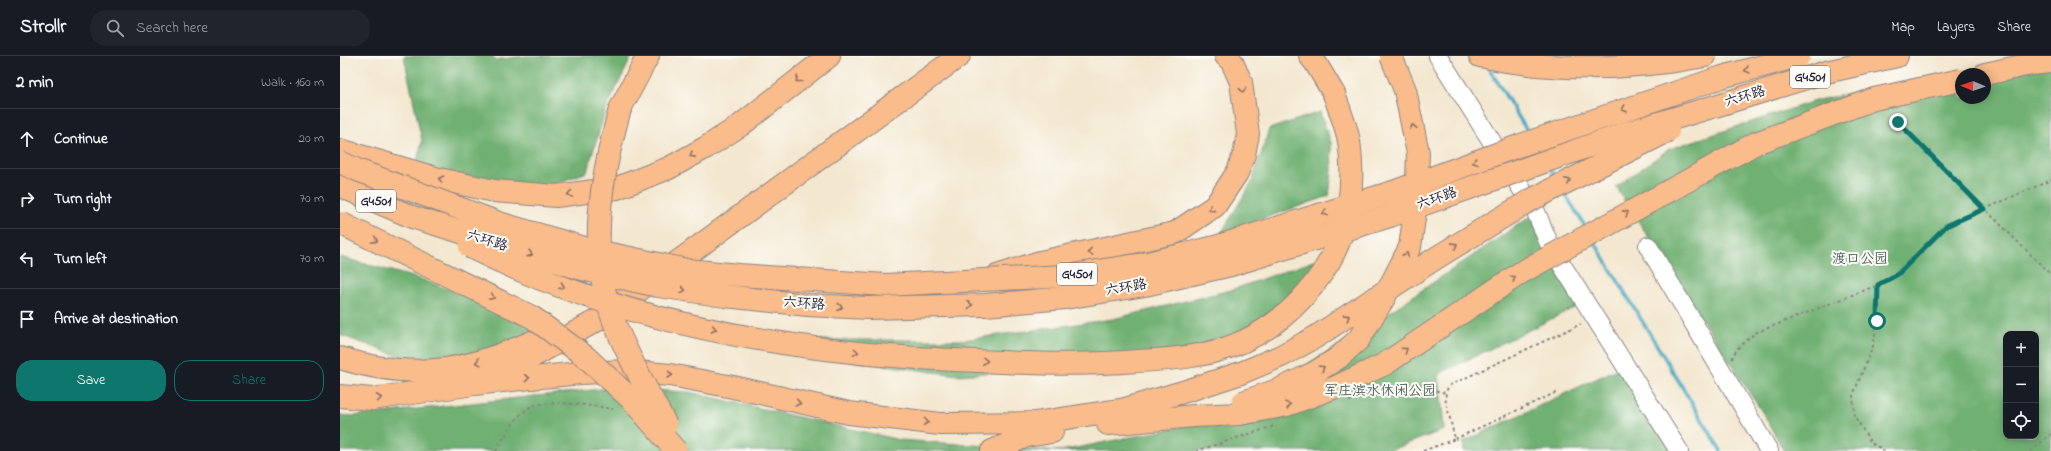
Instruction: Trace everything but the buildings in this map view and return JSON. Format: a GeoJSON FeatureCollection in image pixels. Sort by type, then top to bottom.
{"type":"FeatureCollection","features":[{"type":"Feature","properties":{"kind":"highway"},"geometry":{"type":"LineString","coordinates":[[648,56],[620,109],[608,151],[598,212],[600,263],[613,318],[634,364],[681,451]]}},
{"type":"Feature","properties":{"kind":"highway"},"geometry":{"type":"LineString","coordinates":[[340,150],[439,179],[494,191],[556,196],[617,188],[669,168],[711,144],[741,125],[829,56]]}},
{"type":"Feature","properties":{"kind":"highway"},"geometry":{"type":"LineString","coordinates":[[340,358],[368,367],[411,372],[447,370],[515,349],[558,330],[626,288],[940,56]]}},
{"type":"Feature","properties":{"kind":"highway"},"geometry":{"type":"LineString","coordinates":[[474,384],[528,359],[601,318],[959,56]]}},
{"type":"Feature","properties":{"kind":"highway"},"geometry":{"type":"LineString","coordinates":[[981,281],[1040,262],[1175,233],[1216,206],[1237,174],[1244,155],[1248,134],[1241,82],[1232,62],[1226,56]]}},
{"type":"Feature","properties":{"kind":"highway"},"geometry":{"type":"LineString","coordinates":[[412,217],[504,264],[580,294],[671,321],[756,337],[825,348],[912,359],[1049,364],[1137,361],[1208,353],[1243,341],[1273,323],[1300,302],[1321,277],[1338,248],[1348,216],[1351,176],[1349,139],[1334,94],[1316,62],[1310,56]]}},
{"type":"Feature","properties":{"kind":"highway"},"geometry":{"type":"LineString","coordinates":[[1194,416],[1257,398],[1314,373],[1338,358],[1359,339],[1384,298],[1410,247],[1416,204],[1418,153],[1405,90],[1391,56]]}},
{"type":"Feature","properties":{"kind":"highway"},"geometry":{"type":"LineString","coordinates":[[1480,56],[1504,61],[1571,67],[1616,67],[1664,63],[1705,56]]}},
{"type":"Feature","properties":{"kind":"highway","name":"六环路"},"geometry":{"type":"LineString","coordinates":[[340,162],[357,170],[499,223],[592,250],[687,270],[755,277],[885,286],[1065,276],[1143,264],[1215,247],[1393,192],[1529,142],[1722,77],[1799,56]]}},
{"type":"Feature","properties":{"kind":"highway","name":"六环路"},"geometry":{"type":"LineString","coordinates":[[340,186],[412,217],[582,269],[658,286],[724,296],[808,305],[868,308],[986,305],[1066,298],[1145,285],[1231,265],[1390,216],[1622,134],[1826,72],[1897,56]]}},
{"type":"Feature","properties":{"kind":"highway"},"geometry":{"type":"LineString","coordinates":[[1991,73],[2041,63]]}},
{"type":"Feature","properties":{"kind":"highway"},"geometry":{"type":"LineString","coordinates":[[992,451],[1027,436],[1087,426],[1194,416],[1240,414],[1287,405],[1336,387],[1384,364],[1522,272],[1756,143],[1874,99],[1955,81]]}},
{"type":"Feature","properties":{"kind":"highway"},"geometry":{"type":"LineString","coordinates":[[340,396],[372,399],[474,384],[580,372],[626,371],[670,375],[849,413],[940,424],[1035,423],[1125,409],[1186,391],[1281,356],[1314,338],[1436,258],[1529,201],[1725,103]]}},
{"type":"Feature","properties":{"kind":"highway"},"geometry":{"type":"LineString","coordinates":[[340,222],[532,317],[586,357],[626,394],[676,451]]}},
{"type":"Feature","properties":{"kind":"street"},"geometry":{"type":"LineString","coordinates":[[1438,56],[1536,212],[1550,246],[1679,451]]}},
{"type":"Feature","properties":{"kind":"street"},"geometry":{"type":"LineString","coordinates":[[1648,246],[1723,376],[1762,436],[1769,451]]}},
{"type":"Feature","properties":{"kind":"path"},"geometry":{"type":"LineString","coordinates":[[1898,122],[2051,275]]}},
{"type":"Feature","properties":{"kind":"path"},"geometry":{"type":"LineString","coordinates":[[1723,376],[1736,350],[1755,333],[1878,285],[1898,274],[1946,226],[2051,180]]}},
{"type":"Feature","properties":{"kind":"path"},"geometry":{"type":"LineString","coordinates":[[1878,285],[1877,321],[1872,346],[1853,396],[1854,415],[1871,443],[1884,451]]}},
{"type":"Feature","properties":{"kind":"path"},"geometry":{"type":"LineString","coordinates":[[1455,439],[1445,398],[1448,386],[1595,317]]}},
{"type":"Feature","properties":{"kind":"path"},"geometry":{"type":"LineString","coordinates":[[1344,403],[1399,386],[1418,386],[1446,393]]}},
{"type":"Feature","properties":{"kind":"path"},"geometry":{"type":"LineString","coordinates":[[1423,451],[1455,439],[1557,392]]}},
{"type":"Feature","properties":{"kind":"path"},"geometry":{"type":"LineString","coordinates":[[496,451],[510,426],[528,407],[553,403],[613,409]]}},
{"type":"Feature","properties":{"kind":"path"},"geometry":{"type":"LineString","coordinates":[[1196,451],[1278,425]]}},
{"type":"Feature","properties":{"kind":"path"},"geometry":{"type":"LineString","coordinates":[[2031,451],[2051,434]]}},
{"type":"Feature","properties":{"kind":"green space"},"geometry":{"type":"Polygon","coordinates":[[[404,56],[493,56],[494,60],[526,56],[632,56],[606,109],[587,172],[528,194],[416,164],[422,141],[404,56]]]}},
{"type":"Feature","properties":{"kind":"green space","name":"渡口公园"},"geometry":{"type":"Polygon","coordinates":[[[2051,56],[2051,451],[1784,451],[1766,418],[1616,187],[1669,149],[1818,100],[1938,76],[1955,83],[1955,104],[1991,104],[1991,74],[2051,56]]]}},
{"type":"Feature","properties":{"kind":"green space"},"geometry":{"type":"Polygon","coordinates":[[[1320,112],[1331,142],[1332,171],[1329,196],[1221,233],[1252,182],[1269,129],[1320,112]]]}},
{"type":"Feature","properties":{"kind":"green space","name":"军庄滨水休闲公园"},"geometry":{"type":"Polygon","coordinates":[[[1531,216],[1576,307],[1439,374],[1444,430],[1388,451],[1061,451],[1211,421],[1347,341],[1531,216]]]}},
{"type":"Feature","properties":{"kind":"green space"},"geometry":{"type":"Polygon","coordinates":[[[340,257],[420,279],[548,326],[486,353],[415,362],[340,335],[340,257]]]}},
{"type":"Feature","properties":{"kind":"green space"},"geometry":{"type":"Polygon","coordinates":[[[1319,259],[1293,311],[1193,360],[957,375],[782,352],[783,340],[962,340],[1113,319],[1231,290],[1319,259]]]}},
{"type":"Feature","properties":{"kind":"green space"},"geometry":{"type":"Polygon","coordinates":[[[1627,364],[1683,451],[1464,451],[1463,442],[1627,364]]]}},
{"type":"Feature","properties":{"kind":"green space"},"geometry":{"type":"Polygon","coordinates":[[[610,388],[689,392],[900,440],[1061,451],[340,451],[340,415],[353,416],[610,388]]]}},
{"type":"Feature","properties":{"kind":"waterway"},"geometry":{"type":"LineString","coordinates":[[1487,65],[1529,134]]}},
{"type":"Feature","properties":{"kind":"waterway"},"geometry":{"type":"LineString","coordinates":[[1550,168],[1557,180]]}},
{"type":"Feature","properties":{"kind":"waterway"},"geometry":{"type":"LineString","coordinates":[[1564,192],[1586,228]]}},
{"type":"Feature","properties":{"kind":"waterway"},"geometry":{"type":"LineString","coordinates":[[1593,240],[1721,451]]}},
{"type":"Feature","properties":{"kind":"route"},"geometry":{"type":"LineString","coordinates":[[1877,321],[1878,285],[1898,274],[1946,226],[1984,209],[1898,122]]}}]}
